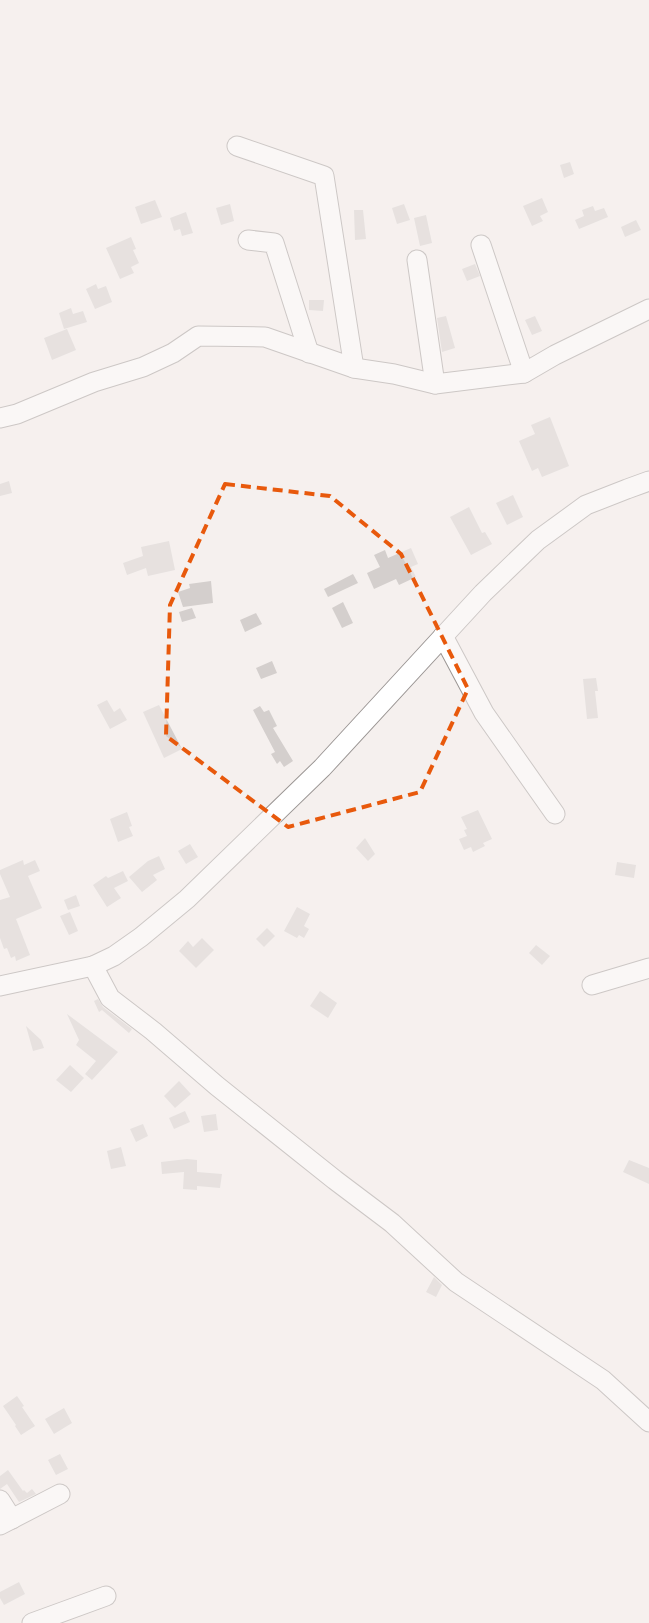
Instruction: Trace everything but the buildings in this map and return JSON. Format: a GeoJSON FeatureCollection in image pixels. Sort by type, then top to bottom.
{"type":"FeatureCollection","features":[{"type":"Feature","properties":{"kind":"street"},"geometry":{"type":"LineString","coordinates":[[237,146],[324,176],[354,368]]}},
{"type":"Feature","properties":{"kind":"street"},"geometry":{"type":"LineString","coordinates":[[248,240],[274,243],[310,353]]}},
{"type":"Feature","properties":{"kind":"street"},"geometry":{"type":"LineString","coordinates":[[481,245],[524,373]]}},
{"type":"Feature","properties":{"kind":"street"},"geometry":{"type":"LineString","coordinates":[[417,260],[435,384]]}},
{"type":"Feature","properties":{"kind":"street"},"geometry":{"type":"LineString","coordinates":[[0,418],[17,414],[94,382],[143,367],[173,353],[198,336],[265,337],[354,368],[394,374],[435,384],[524,373],[555,355],[649,309]]}},
{"type":"Feature","properties":{"kind":"street"},"geometry":{"type":"LineString","coordinates":[[0,986],[93,966],[114,956],[141,937],[187,899],[322,768],[483,593],[538,540],[586,505],[626,488],[649,482]]}},
{"type":"Feature","properties":{"kind":"street"},"geometry":{"type":"LineString","coordinates":[[443,636],[484,713],[556,814]]}},
{"type":"Feature","properties":{"kind":"street"},"geometry":{"type":"LineString","coordinates":[[93,966],[110,998],[153,1031],[217,1086],[392,1223],[456,1282],[603,1380],[649,1422]]}},
{"type":"Feature","properties":{"kind":"street"},"geometry":{"type":"LineString","coordinates":[[592,984],[649,968]]}},
{"type":"Feature","properties":{"kind":"street"},"geometry":{"type":"LineString","coordinates":[[0,1500],[6,1522],[60,1494]]}},
{"type":"Feature","properties":{"kind":"street"},"geometry":{"type":"LineString","coordinates":[[32,1623],[106,1596]]}},
{"type":"Feature","properties":{"kind":"highlighted area"},"geometry":{"type":"Polygon","coordinates":[[[225,484],[330,496],[401,554],[468,689],[420,792],[288,827],[166,736],[170,605],[225,484]]]}}]}
